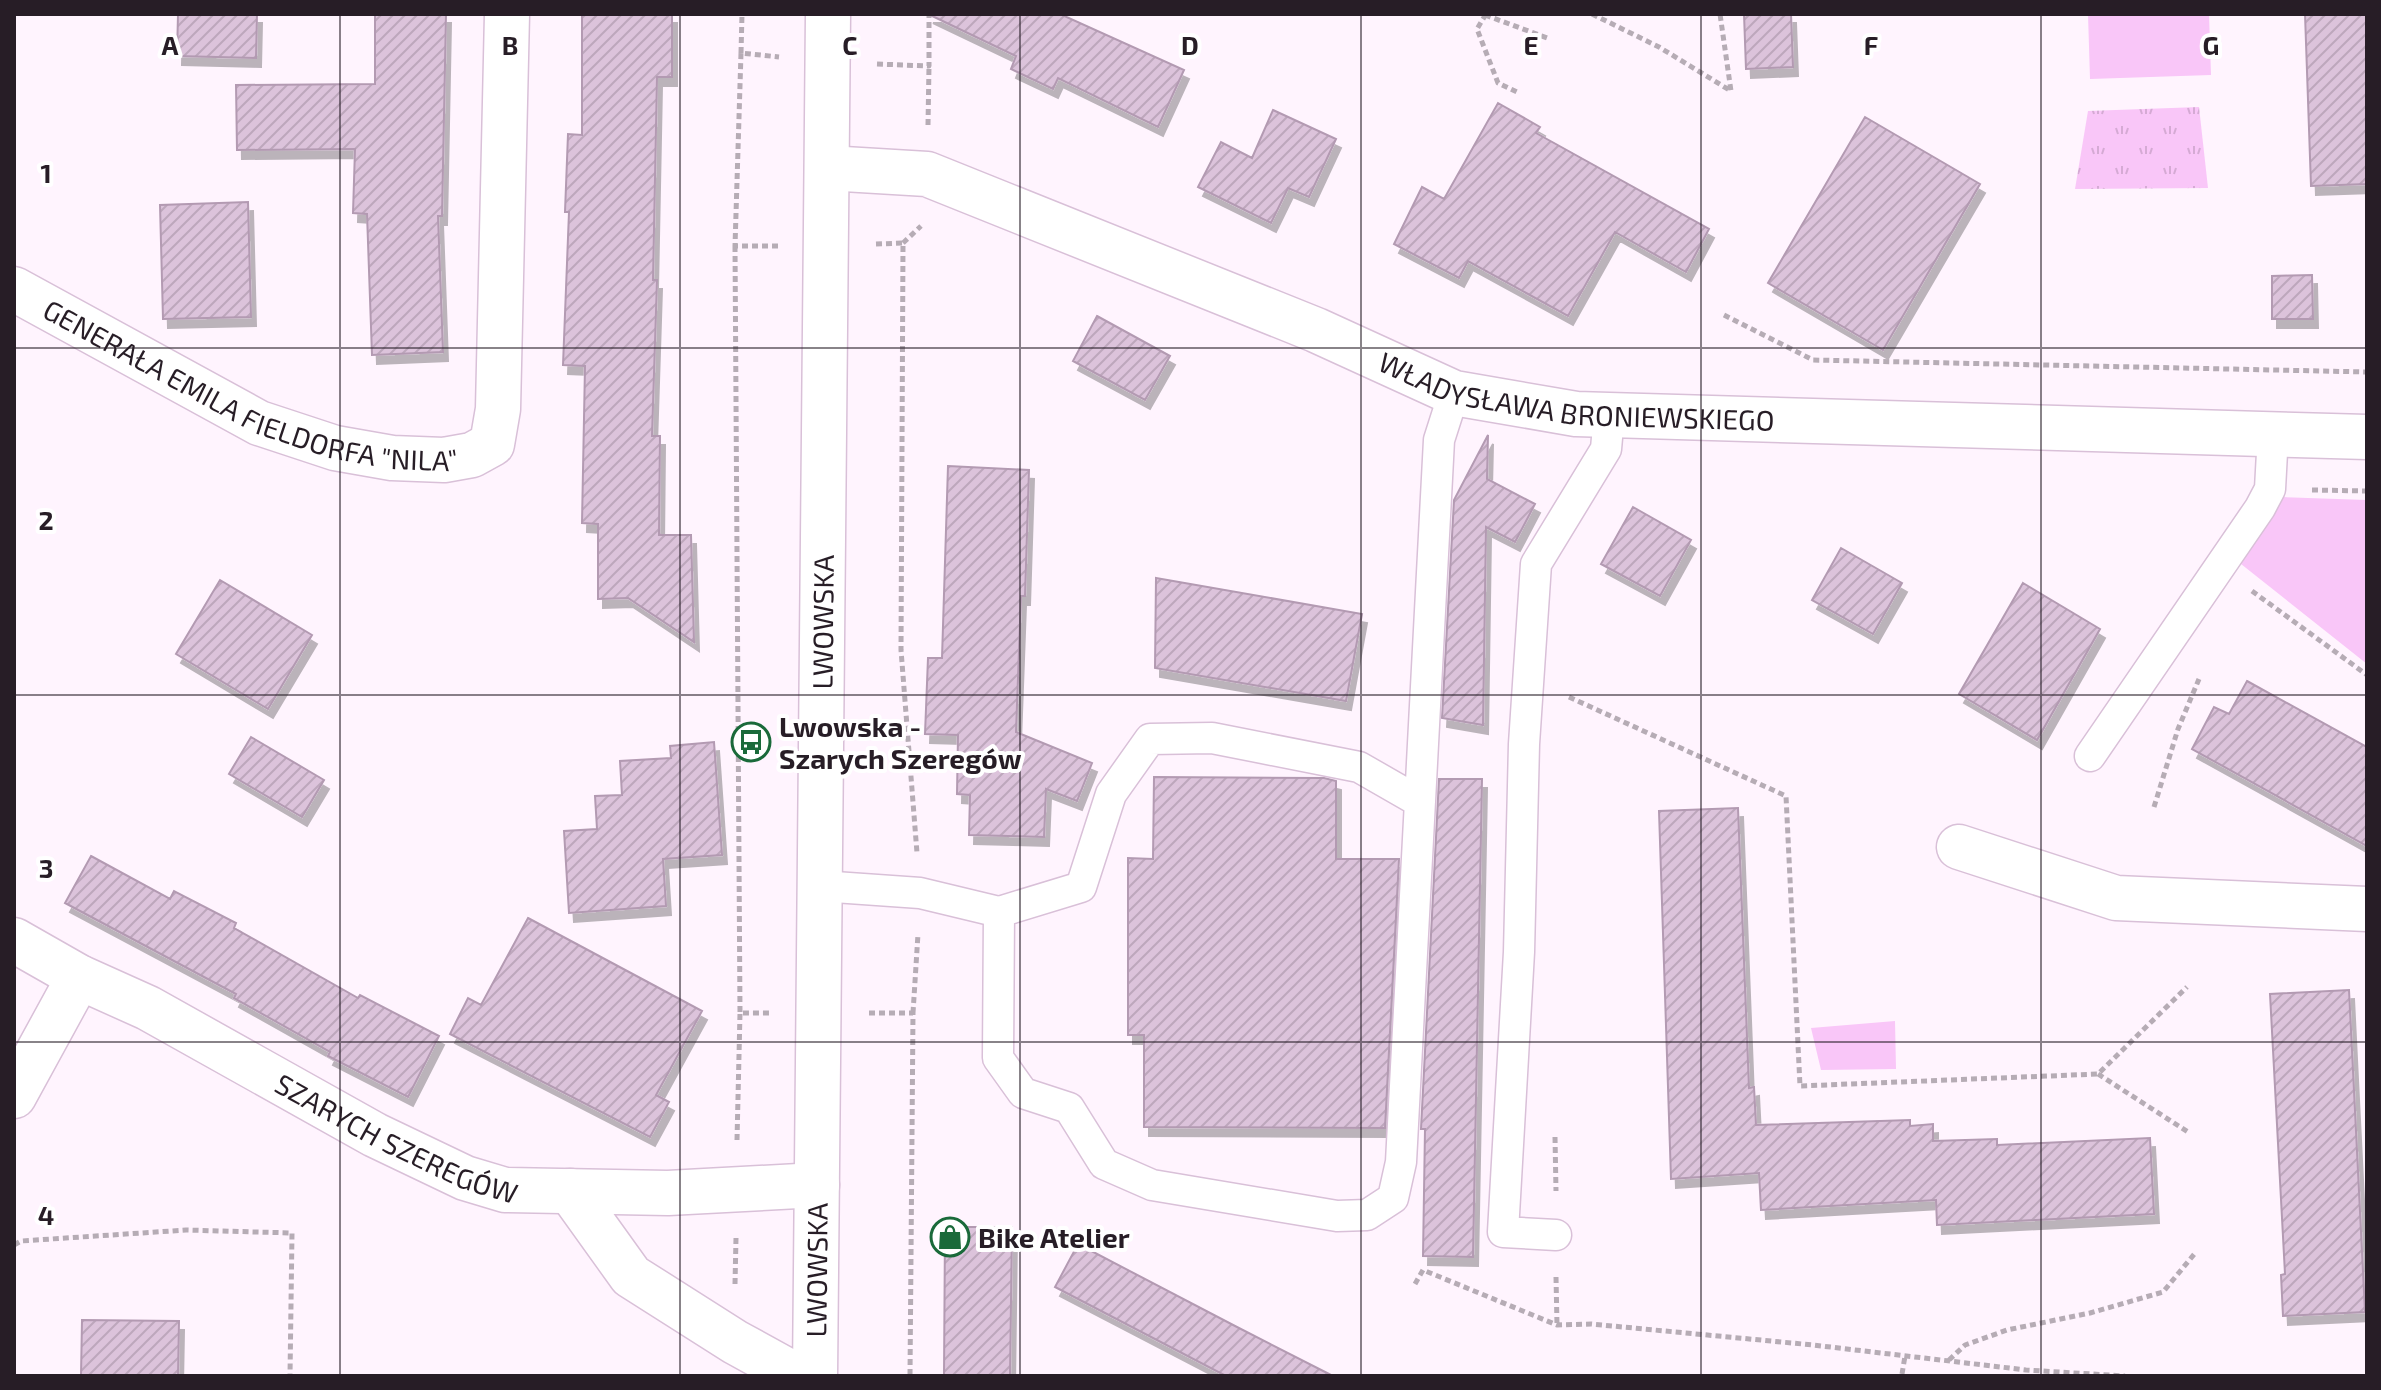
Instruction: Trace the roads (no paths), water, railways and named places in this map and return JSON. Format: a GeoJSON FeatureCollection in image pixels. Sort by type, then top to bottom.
{"type":"FeatureCollection","features":[{"type":"Feature","properties":{"kind":"street","name":"GENERAŁA EMILA FIELDORFA \"NILA\""},"geometry":{"type":"LineString","coordinates":[[14,289],[259,423],[335,448],[392,458],[444,460],[472,455],[492,444],[498,409],[507,14]]}},
{"type":"Feature","properties":{"kind":"street","name":"LWOWSKA"},"geometry":{"type":"LineString","coordinates":[[815,1376],[828,14]]}},
{"type":"Feature","properties":{"kind":"street","name":"WŁADYSŁAWA BRONIEWSKIEGO"},"geometry":{"type":"LineString","coordinates":[[827,168],[927,174],[1316,330],[1454,393],[1576,414],[2367,437]]}},
{"type":"Feature","properties":{"kind":"street"},"geometry":{"type":"LineString","coordinates":[[1959,847],[2116,898],[2367,909]]}},
{"type":"Feature","properties":{"kind":"street","name":"SZARYCH SZEREGÓW"},"geometry":{"type":"LineString","coordinates":[[14,940],[79,977],[148,1008],[375,1135],[465,1178],[505,1190],[668,1193],[817,1185]]}},
{"type":"Feature","properties":{"kind":"street"},"geometry":{"type":"LineString","coordinates":[[14,1096],[79,977]]}},
{"type":"Feature","properties":{"kind":"street"},"geometry":{"type":"LineString","coordinates":[[570,1191],[631,1276],[735,1342],[797,1376]]}},
{"type":"Feature","properties":{"kind":"lane"},"geometry":{"type":"LineString","coordinates":[[999,912],[998,1058],[1023,1093],[1069,1108],[1104,1164],[1152,1185],[1337,1216],[1367,1215],[1393,1198],[1401,1162],[1439,440],[1454,393]]}},
{"type":"Feature","properties":{"kind":"lane"},"geometry":{"type":"LineString","coordinates":[[1556,1235],[1503,1232],[1519,952],[1524,744],[1536,564],[1606,449],[1609,415]]}},
{"type":"Feature","properties":{"kind":"lane"},"geometry":{"type":"LineString","coordinates":[[2090,756],[2270,489],[2273,434]]}},
{"type":"Feature","properties":{"kind":"lane"},"geometry":{"type":"LineString","coordinates":[[820,886],[920,893],[999,912],[1081,887],[1111,794],[1150,739],[1212,738],[1359,767],[1420,802]]}},
{"type":"Feature","properties":{"kind":"place","name":"Lwowska - Szarych Szeregów"},"geometry":{"type":"Point","coordinates":[751,742]}},
{"type":"Feature","properties":{"kind":"place","name":"Bike Atelier"},"geometry":{"type":"Point","coordinates":[950,1237]}}]}
